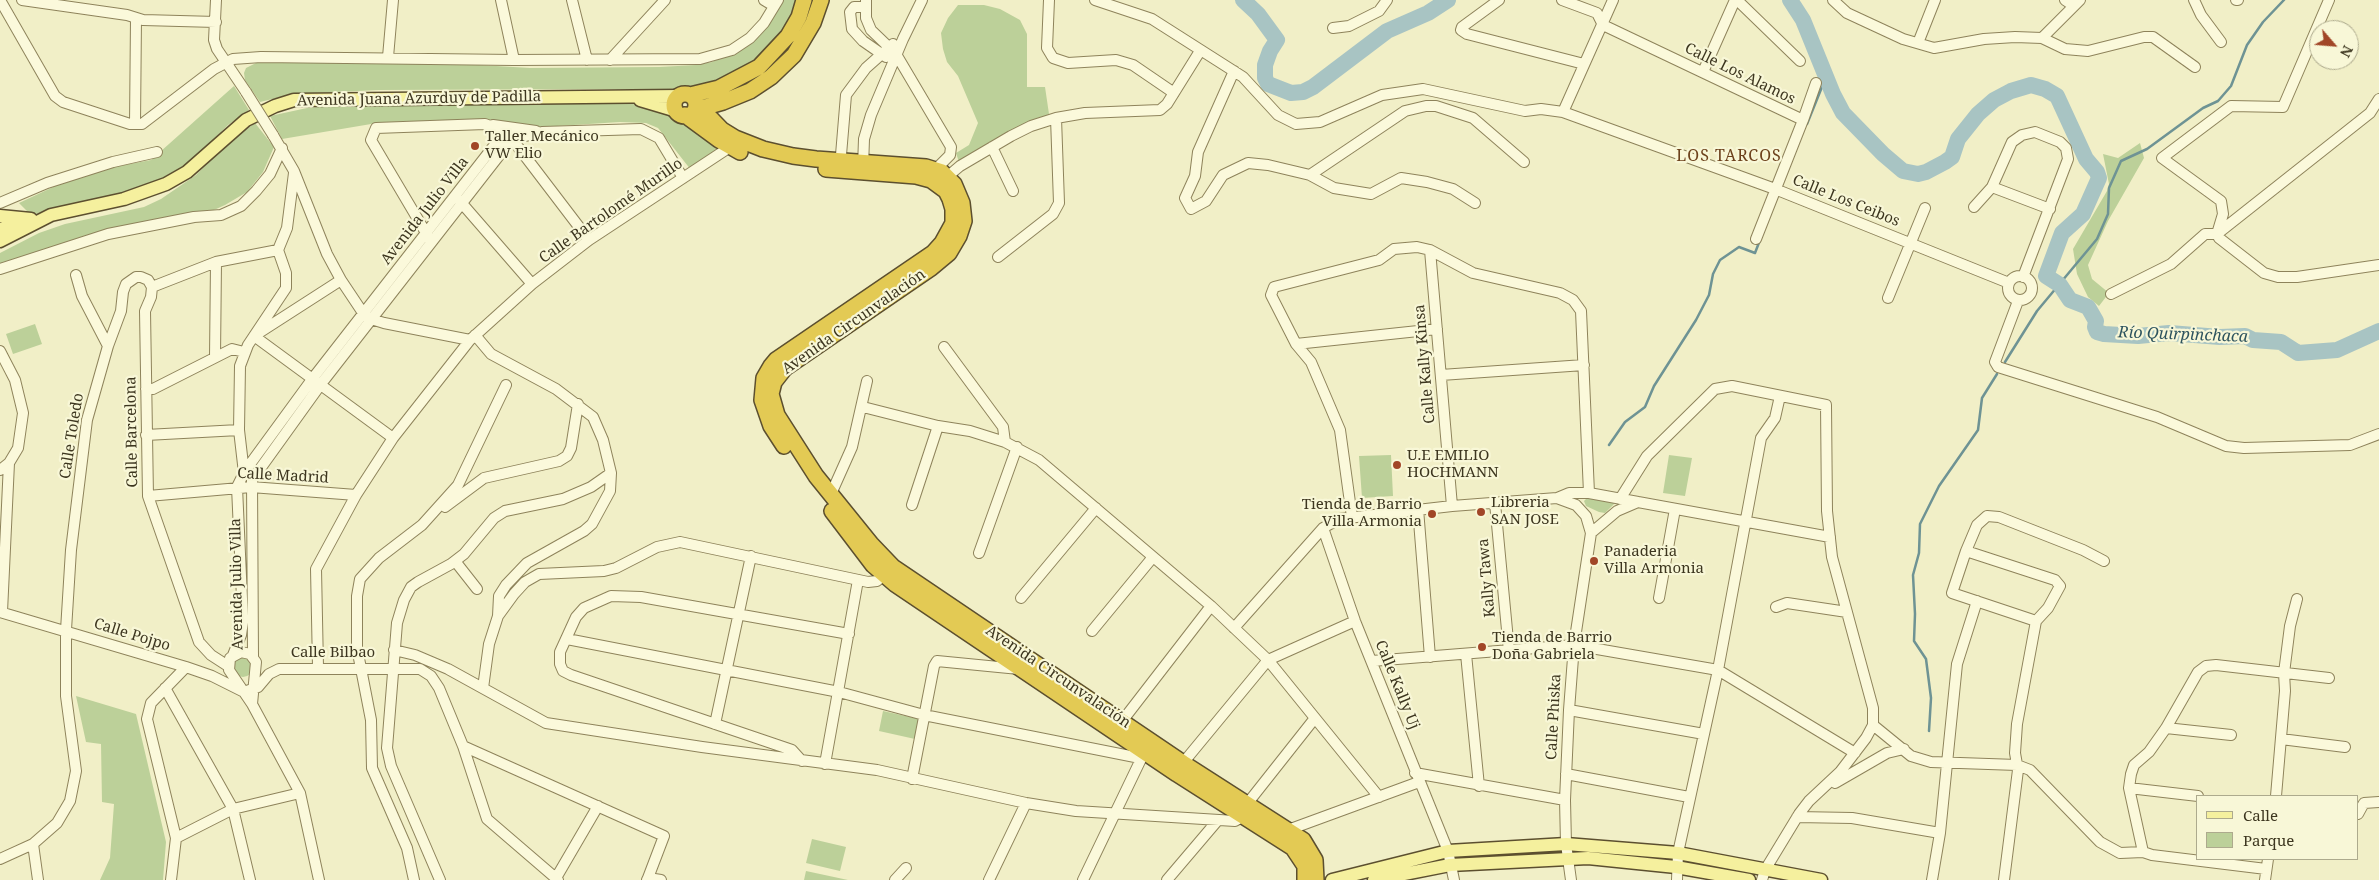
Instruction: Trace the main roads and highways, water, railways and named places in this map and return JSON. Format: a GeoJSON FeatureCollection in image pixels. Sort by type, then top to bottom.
{"type":"FeatureCollection","features":[{"type":"Feature","properties":{"kind":"highway","name":"Avenida Juana Azurduy de Padilla"},"geometry":{"type":"LineString","coordinates":[[689,106],[703,93],[736,81],[759,67],[788,36],[799,17],[804,0]]}},
{"type":"Feature","properties":{"kind":"highway","name":"Avenida Juana Azurduy de Padilla"},"geometry":{"type":"LineString","coordinates":[[689,106],[750,91],[771,77],[794,55],[813,23],[821,0]]}},
{"type":"Feature","properties":{"kind":"highway"},"geometry":{"type":"LineString","coordinates":[[729,138],[720,122],[723,109],[728,103],[750,91]]}},
{"type":"Feature","properties":{"kind":"highway","name":"Avenida Circunvalación"},"geometry":{"type":"LineString","coordinates":[[689,106],[729,138],[763,149],[840,166],[863,167],[911,164],[942,173],[960,194],[964,213],[959,236],[949,252],[931,268],[789,364],[774,382],[772,394],[777,415],[799,452],[870,544],[888,571]]}},
{"type":"Feature","properties":{"kind":"highway","name":"Avenida Circunvalación"},"geometry":{"type":"LineString","coordinates":[[863,167],[916,176],[938,184],[946,191],[953,209],[951,229],[942,243],[932,253],[776,360],[764,378],[762,400],[771,426],[792,460],[873,565],[888,571],[1017,661],[1142,755],[1247,809]]}},
{"type":"Feature","properties":{"kind":"highway","name":"Avenida Circunvalación"},"geometry":{"type":"LineString","coordinates":[[1017,661],[1123,720],[1285,835],[1309,847],[1316,867],[1316,880]]}},
{"type":"Feature","properties":{"kind":"highway","name":"Avenida Circunvalación"},"geometry":{"type":"LineString","coordinates":[[1285,835],[1305,866],[1305,880]]}},
{"type":"Feature","properties":{"kind":"main road","name":"Avenida Juana Azurduy de Padilla"},"geometry":{"type":"LineString","coordinates":[[1,240],[38,220],[124,199],[166,184],[187,172],[246,120],[275,106],[294,100],[623,96],[689,106]]}},
{"type":"Feature","properties":{"kind":"main road"},"geometry":{"type":"LineString","coordinates":[[0,212],[38,220]]}},
{"type":"Feature","properties":{"kind":"main road"},"geometry":{"type":"LineString","coordinates":[[1,240],[8,245],[38,220]]}},
{"type":"Feature","properties":{"kind":"main road"},"geometry":{"type":"LineString","coordinates":[[1332,880],[1448,851],[1566,844],[1678,853],[1763,875],[1816,880]]}},
{"type":"Feature","properties":{"kind":"main road"},"geometry":{"type":"LineString","coordinates":[[1374,880],[1450,865],[1568,859],[1604,859],[1676,867],[1748,880]]}},
{"type":"Feature","properties":{"kind":"waterway","name":"Río Quirpinchaca"},"geometry":{"type":"LineString","coordinates":[[1243,0],[1258,14],[1277,40],[1270,51],[1265,65],[1265,78],[1268,84],[1291,93],[1303,92],[1313,87],[1387,31],[1428,13],[1448,0]]}},
{"type":"Feature","properties":{"kind":"waterway","name":"Río Quirpinchaca"},"geometry":{"type":"LineString","coordinates":[[1790,0],[1803,20],[1833,94],[1843,113],[1883,154],[1903,171],[1918,174],[1926,172],[1952,157],[1958,139],[1978,114],[1994,100],[2011,91],[2031,85],[2045,89],[2057,96],[2086,159],[2097,172],[2099,178],[2083,214],[2062,233],[2046,276],[2060,285],[2070,300],[2088,307],[2096,321],[2095,327],[2097,332],[2138,336],[2169,333],[2220,337],[2245,336],[2253,340],[2281,342],[2298,353],[2337,350],[2379,331]]}},
{"type":"Feature","properties":{"kind":"waterway"},"geometry":{"type":"LineString","coordinates":[[2005,362],[2037,311],[2097,239],[2108,214],[2109,188],[2121,161],[2147,149],[2203,108],[2218,101],[2231,86],[2247,45],[2263,22],[2284,0]]}},
{"type":"Feature","properties":{"kind":"waterway"},"geometry":{"type":"LineString","coordinates":[[1807,124],[1826,77]]}},
{"type":"Feature","properties":{"kind":"waterway"},"geometry":{"type":"LineString","coordinates":[[1609,445],[1625,422],[1645,407],[1654,386],[1696,320],[1709,295],[1713,274],[1720,260],[1739,247],[1755,253],[1760,240]]}},
{"type":"Feature","properties":{"kind":"waterway"},"geometry":{"type":"LineString","coordinates":[[1929,731],[1931,698],[1926,659],[1914,641],[1913,575],[1919,553],[1920,524],[1939,486],[1978,430],[1982,398],[1997,374]]}},
{"type":"Feature","properties":{"kind":"place","name":"Taller Mecánico VW Elio"},"geometry":{"type":"Point","coordinates":[475,146]}},
{"type":"Feature","properties":{"kind":"place","name":"U.E EMILIO HOCHMANN"},"geometry":{"type":"Point","coordinates":[1397,465]}},
{"type":"Feature","properties":{"kind":"place","name":"Libreria SAN JOSE"},"geometry":{"type":"Point","coordinates":[1481,512]}},
{"type":"Feature","properties":{"kind":"place","name":"Tienda de Barrio Villa Armonia"},"geometry":{"type":"Point","coordinates":[1432,514]}},
{"type":"Feature","properties":{"kind":"place","name":"Panaderia Villa Armonia"},"geometry":{"type":"Point","coordinates":[1594,561]}},
{"type":"Feature","properties":{"kind":"place","name":"Tienda de Barrio Doña Gabriela"},"geometry":{"type":"Point","coordinates":[1482,647]}},
{"type":"Feature","properties":{"kind":"district","name":"LOS TARCOS"},"geometry":{"type":"Point","coordinates":[1729,156]}}]}
